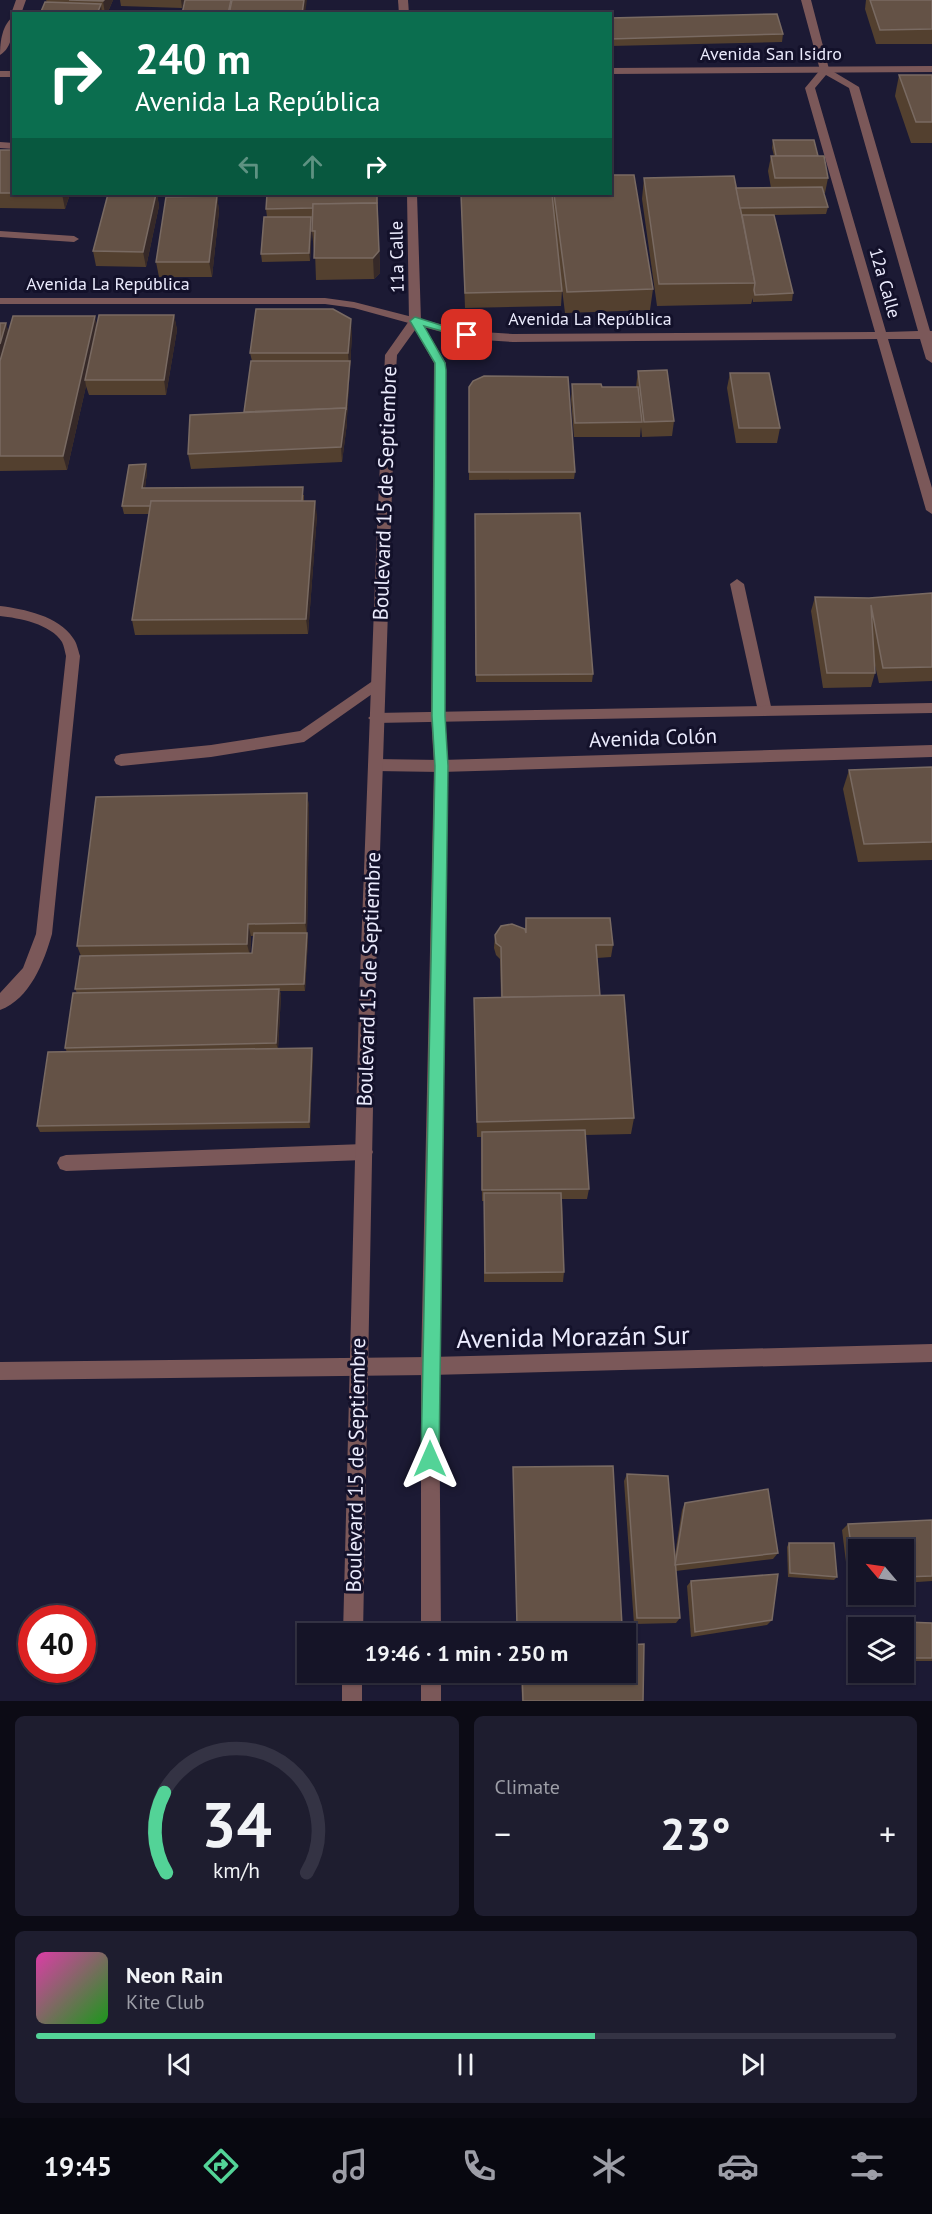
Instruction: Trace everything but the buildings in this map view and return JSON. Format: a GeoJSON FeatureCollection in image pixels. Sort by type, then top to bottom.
{"type":"FeatureCollection","features":[{"type":"Feature","properties":{"kind":"street"},"geometry":{"type":"LineString","coordinates":[[806,0],[825,70]]}},
{"type":"Feature","properties":{"kind":"street"},"geometry":{"type":"LineString","coordinates":[[0,52],[12,24]]}},
{"type":"Feature","properties":{"kind":"street","name":"Avenida San Isidro"},"geometry":{"type":"LineString","coordinates":[[612,71],[932,69]]}},
{"type":"Feature","properties":{"kind":"street","name":"12a Calle"},"geometry":{"type":"LineString","coordinates":[[932,360],[928,335],[854,87],[825,70],[810,88],[932,510]]}},
{"type":"Feature","properties":{"kind":"street","name":"11a Calle"},"geometry":{"type":"LineString","coordinates":[[412,195],[415,321]]}},
{"type":"Feature","properties":{"kind":"street"},"geometry":{"type":"LineString","coordinates":[[0,234],[74,239]]}},
{"type":"Feature","properties":{"kind":"street","name":"Avenida La República"},"geometry":{"type":"LineString","coordinates":[[0,301],[325,301],[354,305],[467,335],[513,338],[928,335]]}},
{"type":"Feature","properties":{"kind":"street"},"geometry":{"type":"LineString","coordinates":[[415,321],[440,363],[438,716],[441,766],[430,1366],[431,1623]]}},
{"type":"Feature","properties":{"kind":"street","name":"Boulevard 15 de Septiembre"},"geometry":{"type":"LineString","coordinates":[[353,1623],[357,1365],[375,718],[391,355],[415,321]]}},
{"type":"Feature","properties":{"kind":"street"},"geometry":{"type":"LineString","coordinates":[[737,584],[765,711]]}},
{"type":"Feature","properties":{"kind":"street"},"geometry":{"type":"LineString","coordinates":[[0,611],[30,616],[52,627],[68,640],[73,656],[44,934],[38,961],[20,987],[0,1003]]}},
{"type":"Feature","properties":{"kind":"street"},"geometry":{"type":"LineString","coordinates":[[121,760],[210,752],[304,736],[377,683]]}},
{"type":"Feature","properties":{"kind":"street","name":"Avenida Colón"},"geometry":{"type":"LineString","coordinates":[[375,718],[932,708]]}},
{"type":"Feature","properties":{"kind":"street","name":"Avenida Colón"},"geometry":{"type":"LineString","coordinates":[[375,765],[441,766],[932,751]]}},
{"type":"Feature","properties":{"kind":"street"},"geometry":{"type":"LineString","coordinates":[[66,1163],[364,1152]]}},
{"type":"Feature","properties":{"kind":"street","name":"Avenida Morazán Sur"},"geometry":{"type":"LineString","coordinates":[[0,1371],[357,1365],[430,1366],[932,1353]]}},
{"type":"Feature","properties":{"kind":"street"},"geometry":{"type":"LineString","coordinates":[[352,1683],[352,1701]]}},
{"type":"Feature","properties":{"kind":"street"},"geometry":{"type":"LineString","coordinates":[[431,1683],[431,1701]]}},
{"type":"Feature","properties":{"kind":"route"},"geometry":{"type":"LineString","coordinates":[[430,1459],[441,766],[438,716],[440,363],[415,321],[467,335]]}}]}
